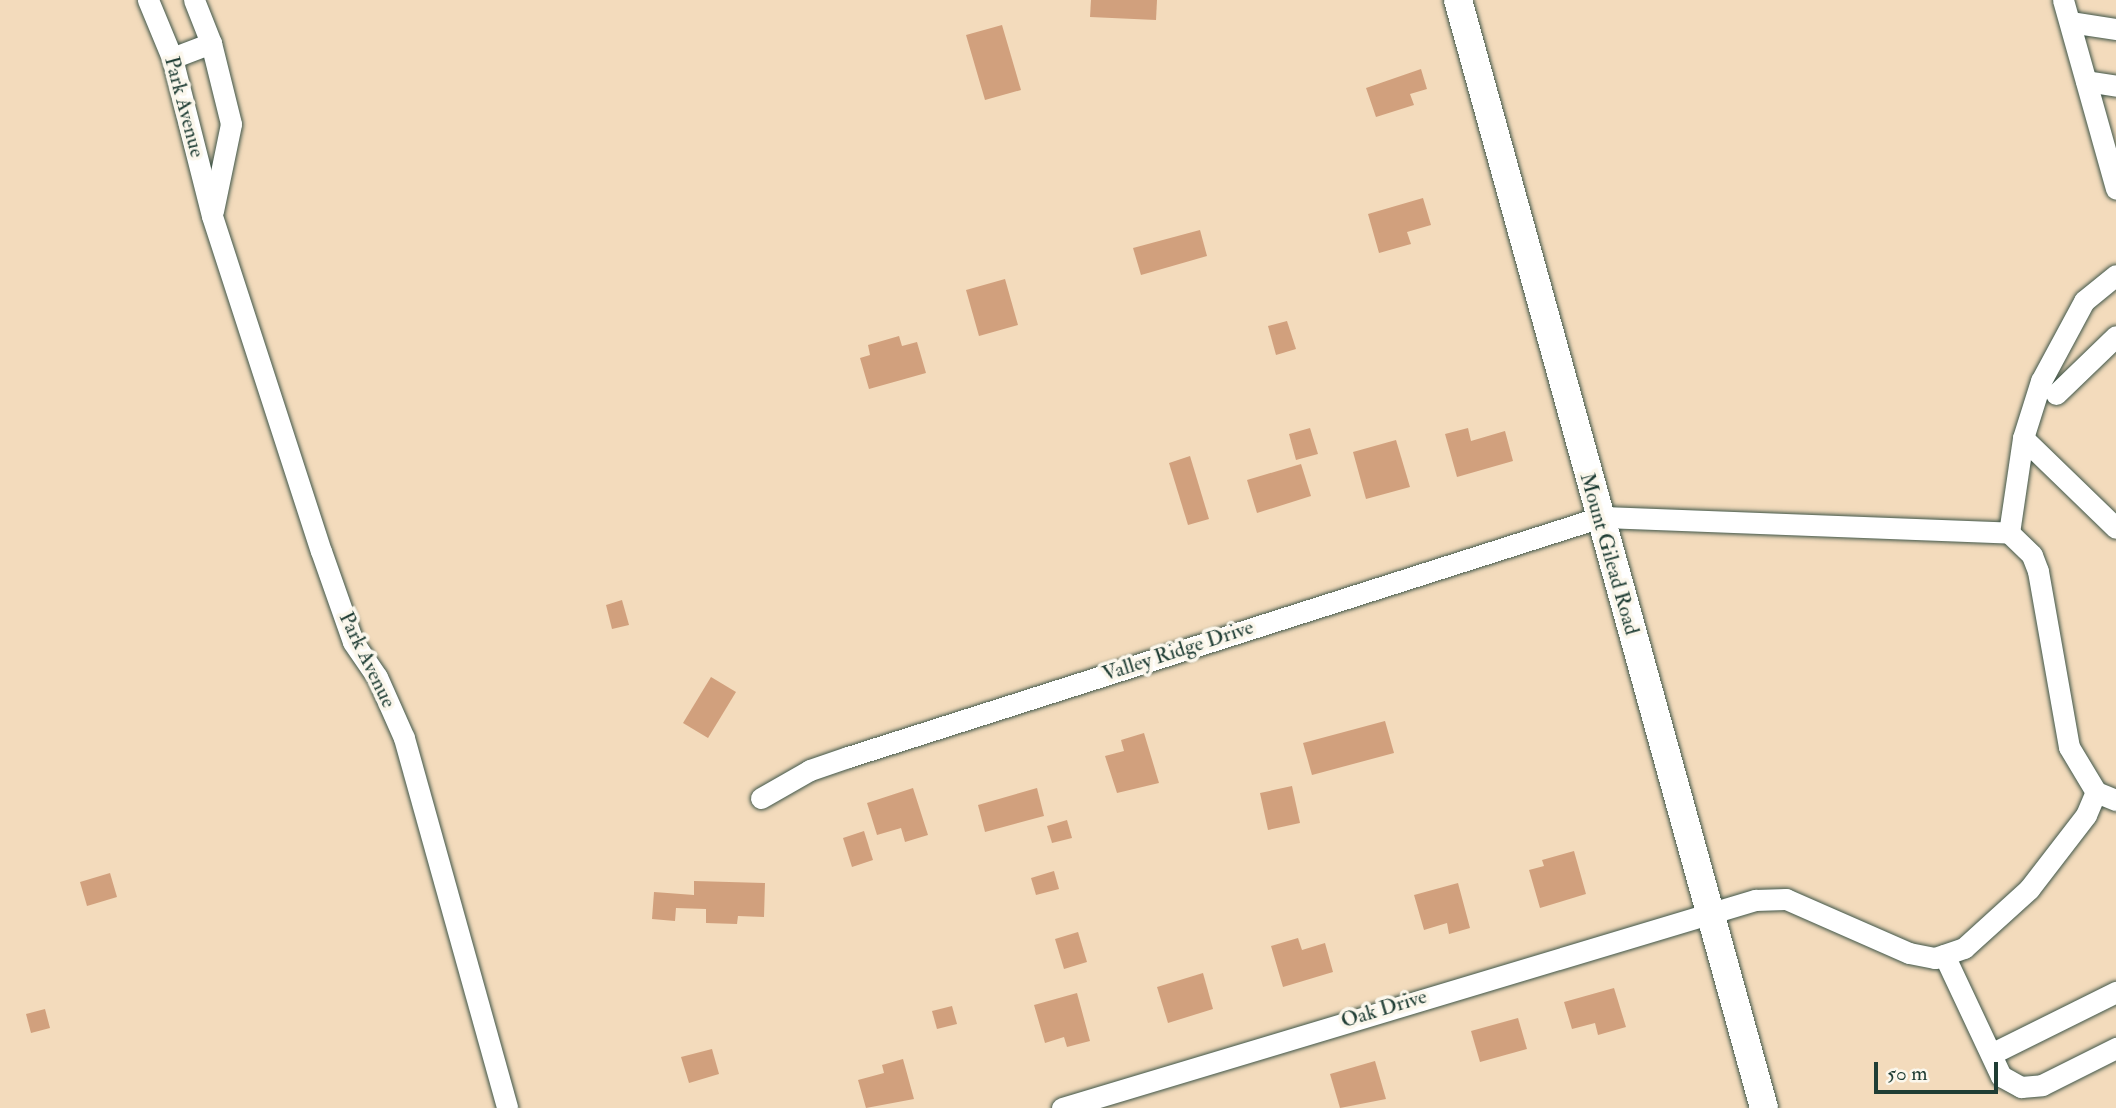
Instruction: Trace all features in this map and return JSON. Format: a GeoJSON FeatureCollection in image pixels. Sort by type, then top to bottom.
{"type":"FeatureCollection","features":[{"type":"Feature","properties":{"kind":"main road","name":"Mount Gilead Road"},"geometry":{"type":"LineString","coordinates":[[1458,0],[1578,449],[1601,517],[1707,911],[1764,1108]]}},
{"type":"Feature","properties":{"kind":"street","name":"Park Avenue"},"geometry":{"type":"LineString","coordinates":[[148,0],[172,58],[212,216],[353,642],[377,677],[404,738],[507,1108]]}},
{"type":"Feature","properties":{"kind":"street","name":"Park Avenue"},"geometry":{"type":"LineString","coordinates":[[194,0],[211,43],[231,124],[212,216]]}},
{"type":"Feature","properties":{"kind":"street"},"geometry":{"type":"LineString","coordinates":[[2063,0],[2116,189]]}},
{"type":"Feature","properties":{"kind":"street"},"geometry":{"type":"LineString","coordinates":[[2070,22],[2116,29]]}},
{"type":"Feature","properties":{"kind":"street"},"geometry":{"type":"LineString","coordinates":[[172,58],[211,43]]}},
{"type":"Feature","properties":{"kind":"street"},"geometry":{"type":"LineString","coordinates":[[2086,81],[2116,86]]}},
{"type":"Feature","properties":{"kind":"street"},"geometry":{"type":"LineString","coordinates":[[2116,275],[2084,301],[2041,381],[2023,438],[2009,533],[2032,555],[2038,571],[2069,747],[2096,792],[2116,800]]}},
{"type":"Feature","properties":{"kind":"street"},"geometry":{"type":"LineString","coordinates":[[2056,394],[2116,337]]}},
{"type":"Feature","properties":{"kind":"street"},"geometry":{"type":"LineString","coordinates":[[2023,438],[2116,528]]}},
{"type":"Feature","properties":{"kind":"street","name":"Valley Ridge Drive"},"geometry":{"type":"LineString","coordinates":[[761,798],[835,761],[1601,517],[2009,533]]}},
{"type":"Feature","properties":{"kind":"street"},"geometry":{"type":"LineString","coordinates":[[2096,792],[2086,816],[2029,890],[1964,948],[1944,955],[2001,1076],[2021,1087],[2042,1086],[2116,1048]]}},
{"type":"Feature","properties":{"kind":"street","name":"Oak Drive"},"geometry":{"type":"LineString","coordinates":[[1062,1108],[1101,1102],[1707,911],[1755,900],[1786,899],[1909,953],[1935,958],[1944,955]]}},
{"type":"Feature","properties":{"kind":"street"},"geometry":{"type":"LineString","coordinates":[[1991,1054],[2116,992]]}},
{"type":"Feature","properties":{"kind":"building"},"geometry":{"type":"Polygon","coordinates":[[[1091,0],[1157,0],[1156,20],[1090,17],[1091,0]]]}},
{"type":"Feature","properties":{"kind":"building"},"geometry":{"type":"Polygon","coordinates":[[[1002,25],[1021,90],[985,100],[966,35],[1002,25]]]}},
{"type":"Feature","properties":{"kind":"building"},"geometry":{"type":"Polygon","coordinates":[[[1421,69],[1427,89],[1410,94],[1414,105],[1376,117],[1366,88],[1421,69]]]}},
{"type":"Feature","properties":{"kind":"building"},"geometry":{"type":"Polygon","coordinates":[[[1423,198],[1431,225],[1407,232],[1411,244],[1379,253],[1368,214],[1423,198]]]}},
{"type":"Feature","properties":{"kind":"building"},"geometry":{"type":"Polygon","coordinates":[[[1200,230],[1207,256],[1141,275],[1133,248],[1200,230]]]}},
{"type":"Feature","properties":{"kind":"building"},"geometry":{"type":"Polygon","coordinates":[[[1005,279],[1018,325],[979,336],[966,290],[1005,279]]]}},
{"type":"Feature","properties":{"kind":"building"},"geometry":{"type":"Polygon","coordinates":[[[1287,321],[1296,349],[1276,355],[1268,326],[1287,321]]]}},
{"type":"Feature","properties":{"kind":"building"},"geometry":{"type":"Polygon","coordinates":[[[899,336],[902,346],[917,342],[926,373],[869,389],[860,358],[870,355],[868,345],[899,336]]]}},
{"type":"Feature","properties":{"kind":"building"},"geometry":{"type":"Polygon","coordinates":[[[1310,428],[1318,454],[1296,460],[1289,434],[1310,428]]]}},
{"type":"Feature","properties":{"kind":"building"},"geometry":{"type":"Polygon","coordinates":[[[1468,428],[1471,441],[1505,431],[1513,461],[1457,477],[1445,434],[1468,428]]]}},
{"type":"Feature","properties":{"kind":"building"},"geometry":{"type":"Polygon","coordinates":[[[1396,440],[1410,487],[1366,499],[1353,452],[1396,440]]]}},
{"type":"Feature","properties":{"kind":"building"},"geometry":{"type":"Polygon","coordinates":[[[1190,456],[1209,519],[1188,525],[1169,463],[1190,456]]]}},
{"type":"Feature","properties":{"kind":"building"},"geometry":{"type":"Polygon","coordinates":[[[1301,464],[1311,496],[1257,513],[1247,480],[1301,464]]]}},
{"type":"Feature","properties":{"kind":"building"},"geometry":{"type":"Polygon","coordinates":[[[622,600],[629,625],[612,629],[606,605],[622,600]]]}},
{"type":"Feature","properties":{"kind":"building"},"geometry":{"type":"Polygon","coordinates":[[[711,677],[736,692],[708,738],[683,723],[711,677]]]}},
{"type":"Feature","properties":{"kind":"building"},"geometry":{"type":"Polygon","coordinates":[[[1385,721],[1394,753],[1312,775],[1303,743],[1385,721]]]}},
{"type":"Feature","properties":{"kind":"building"},"geometry":{"type":"Polygon","coordinates":[[[1144,733],[1159,783],[1117,793],[1105,756],[1124,751],[1121,740],[1144,733]]]}},
{"type":"Feature","properties":{"kind":"building"},"geometry":{"type":"Polygon","coordinates":[[[1292,786],[1300,823],[1268,830],[1260,793],[1292,786]]]}},
{"type":"Feature","properties":{"kind":"building"},"geometry":{"type":"Polygon","coordinates":[[[913,788],[928,835],[905,842],[901,828],[877,835],[867,803],[913,788]]]}},
{"type":"Feature","properties":{"kind":"building"},"geometry":{"type":"Polygon","coordinates":[[[1037,788],[1044,816],[985,832],[978,805],[1037,788]]]}},
{"type":"Feature","properties":{"kind":"building"},"geometry":{"type":"Polygon","coordinates":[[[1067,820],[1072,838],[1052,843],[1047,826],[1067,820]]]}},
{"type":"Feature","properties":{"kind":"building"},"geometry":{"type":"Polygon","coordinates":[[[864,831],[873,860],[852,867],[843,838],[864,831]]]}},
{"type":"Feature","properties":{"kind":"building"},"geometry":{"type":"Polygon","coordinates":[[[1574,851],[1586,894],[1540,908],[1529,870],[1544,866],[1542,860],[1574,851]]]}},
{"type":"Feature","properties":{"kind":"building"},"geometry":{"type":"Polygon","coordinates":[[[1054,871],[1059,889],[1036,895],[1031,878],[1054,871]]]}},
{"type":"Feature","properties":{"kind":"building"},"geometry":{"type":"Polygon","coordinates":[[[110,873],[117,897],[87,906],[80,882],[110,873]]]}},
{"type":"Feature","properties":{"kind":"building"},"geometry":{"type":"Polygon","coordinates":[[[694,881],[765,883],[764,917],[738,916],[737,924],[706,923],[706,909],[676,908],[675,921],[652,919],[654,892],[694,895],[694,881]]]}},
{"type":"Feature","properties":{"kind":"building"},"geometry":{"type":"Polygon","coordinates":[[[1458,883],[1470,928],[1449,934],[1447,923],[1424,930],[1414,895],[1458,883]]]}},
{"type":"Feature","properties":{"kind":"building"},"geometry":{"type":"Polygon","coordinates":[[[1078,932],[1087,962],[1064,969],[1055,939],[1078,932]]]}},
{"type":"Feature","properties":{"kind":"building"},"geometry":{"type":"Polygon","coordinates":[[[1298,938],[1302,950],[1325,943],[1333,972],[1283,987],[1271,946],[1298,938]]]}},
{"type":"Feature","properties":{"kind":"building"},"geometry":{"type":"Polygon","coordinates":[[[1203,973],[1213,1009],[1168,1023],[1157,987],[1203,973]]]}},
{"type":"Feature","properties":{"kind":"building"},"geometry":{"type":"Polygon","coordinates":[[[1614,988],[1626,1027],[1598,1035],[1595,1023],[1572,1029],[1564,1002],[1614,988]]]}},
{"type":"Feature","properties":{"kind":"building"},"geometry":{"type":"Polygon","coordinates":[[[1077,993],[1090,1041],[1067,1047],[1064,1037],[1045,1043],[1034,1005],[1077,993]]]}},
{"type":"Feature","properties":{"kind":"building"},"geometry":{"type":"Polygon","coordinates":[[[952,1006],[957,1024],[937,1029],[932,1011],[952,1006]]]}},
{"type":"Feature","properties":{"kind":"building"},"geometry":{"type":"Polygon","coordinates":[[[45,1009],[50,1028],[31,1033],[26,1014],[45,1009]]]}},
{"type":"Feature","properties":{"kind":"building"},"geometry":{"type":"Polygon","coordinates":[[[1518,1018],[1527,1049],[1480,1062],[1471,1031],[1518,1018]]]}},
{"type":"Feature","properties":{"kind":"building"},"geometry":{"type":"Polygon","coordinates":[[[712,1049],[719,1074],[689,1083],[681,1057],[712,1049]]]}},
{"type":"Feature","properties":{"kind":"building"},"geometry":{"type":"Polygon","coordinates":[[[903,1059],[914,1099],[866,1108],[858,1080],[884,1073],[882,1065],[903,1059]]]}},
{"type":"Feature","properties":{"kind":"building"},"geometry":{"type":"Polygon","coordinates":[[[1375,1061],[1386,1099],[1340,1108],[1330,1074],[1375,1061]]]}}]}
